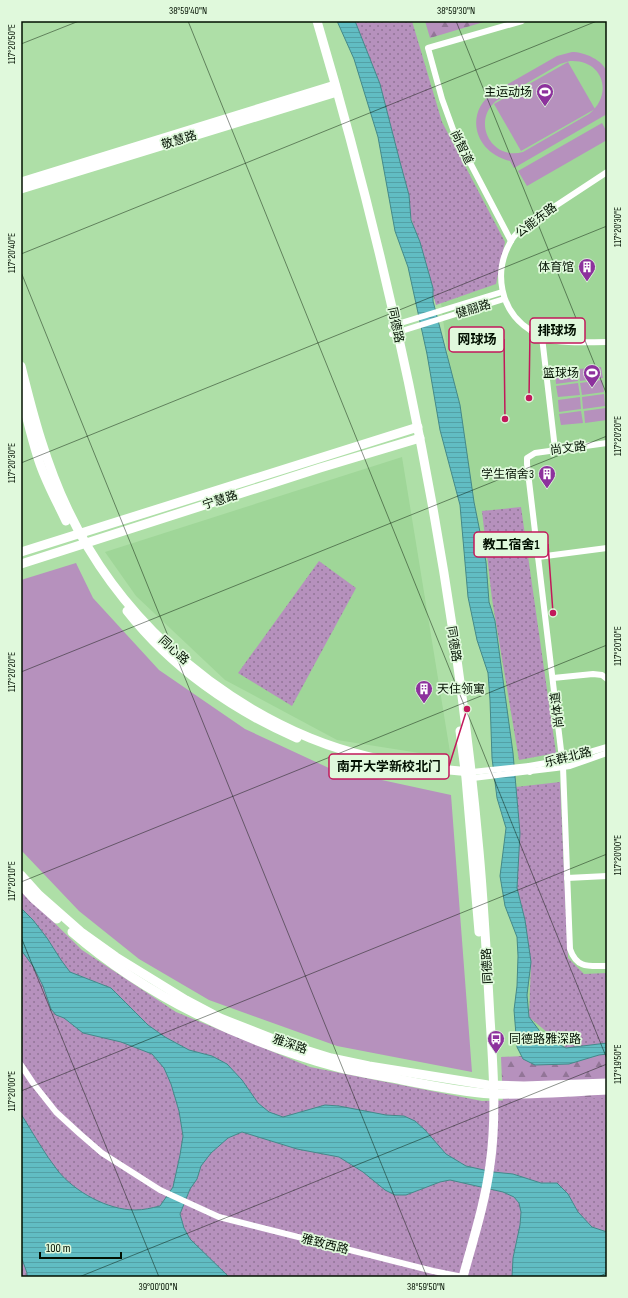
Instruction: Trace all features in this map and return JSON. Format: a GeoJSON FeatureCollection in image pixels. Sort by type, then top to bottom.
{"type":"FeatureCollection","features":[{"type":"Feature","properties":{"kind":"main road","name":"同德路"},"geometry":{"type":"LineString","coordinates":[[311,21],[334,89]]}},
{"type":"Feature","properties":{"kind":"main road","name":"同德路"},"geometry":{"type":"LineString","coordinates":[[317,21],[366,222],[394,329],[415,428],[469,775],[491,1091],[488,1162],[483,1193],[459,1277]]}},
{"type":"Feature","properties":{"kind":"main road","name":"敬慧路"},"geometry":{"type":"LineString","coordinates":[[21,182],[334,89]]}},
{"type":"Feature","properties":{"kind":"main road","name":"敬慧路"},"geometry":{"type":"LineString","coordinates":[[21,189],[334,89]]}},
{"type":"Feature","properties":{"kind":"main road","name":"同心路"},"geometry":{"type":"LineString","coordinates":[[21,366],[45,453],[77,534]]}},
{"type":"Feature","properties":{"kind":"main road","name":"同心路"},"geometry":{"type":"LineString","coordinates":[[21,394],[40,465],[53,495],[107,586],[139,626],[184,670],[245,712],[292,736],[372,764],[414,773],[469,775]]}},
{"type":"Feature","properties":{"kind":"main road","name":"宁慧路"},"geometry":{"type":"LineString","coordinates":[[21,552],[415,428]]}},
{"type":"Feature","properties":{"kind":"main road","name":"宁慧路"},"geometry":{"type":"LineString","coordinates":[[21,564],[417,438]]}},
{"type":"Feature","properties":{"kind":"main road","name":"雅深路"},"geometry":{"type":"LineString","coordinates":[[21,875],[39,895],[81,932],[152,980],[220,1018],[286,1044],[332,1058],[491,1091]]}},
{"type":"Feature","properties":{"kind":"main road","name":"雅深路"},"geometry":{"type":"LineString","coordinates":[[21,886],[88,946],[134,979],[178,1005],[232,1030],[274,1048],[341,1068],[439,1087],[491,1091]]}},
{"type":"Feature","properties":{"kind":"main road"},"geometry":{"type":"LineString","coordinates":[[491,1091],[607,1083]]}},
{"type":"Feature","properties":{"kind":"main road"},"geometry":{"type":"LineString","coordinates":[[490,1106],[498,1097],[508,1090],[607,1090]]}},
{"type":"Feature","properties":{"kind":"street","name":"尚智道"},"geometry":{"type":"LineString","coordinates":[[511,240],[454,132],[442,99],[428,48],[522,21]]}},
{"type":"Feature","properties":{"kind":"street","name":"公能东路"},"geometry":{"type":"LineString","coordinates":[[607,172],[525,226],[511,240],[503,261],[501,284],[504,299],[515,318],[524,326],[542,337],[558,341],[607,342]]}},
{"type":"Feature","properties":{"kind":"street","name":"健翮路"},"geometry":{"type":"LineString","coordinates":[[394,329],[415,319],[502,292]]}},
{"type":"Feature","properties":{"kind":"street","name":"健翮路"},"geometry":{"type":"LineString","coordinates":[[394,329],[416,326],[504,299]]}},
{"type":"Feature","properties":{"kind":"street"},"geometry":{"type":"LineString","coordinates":[[542,337],[555,449]]}},
{"type":"Feature","properties":{"kind":"street","name":"尚文路"},"geometry":{"type":"LineString","coordinates":[[530,455],[543,450],[607,443]]}},
{"type":"Feature","properties":{"kind":"street","name":"尚体道"},"geometry":{"type":"LineString","coordinates":[[530,455],[527,458],[527,464],[563,763],[570,949],[572,955],[580,964],[587,966],[607,966]]}},
{"type":"Feature","properties":{"kind":"street"},"geometry":{"type":"LineString","coordinates":[[538,557],[607,548]]}},
{"type":"Feature","properties":{"kind":"street"},"geometry":{"type":"LineString","coordinates":[[553,678],[599,674],[607,679]]}},
{"type":"Feature","properties":{"kind":"street","name":"乐群北路"},"geometry":{"type":"LineString","coordinates":[[563,763],[607,747]]}},
{"type":"Feature","properties":{"kind":"street","name":"乐群北路"},"geometry":{"type":"LineString","coordinates":[[469,775],[518,771],[607,753]]}},
{"type":"Feature","properties":{"kind":"street"},"geometry":{"type":"LineString","coordinates":[[567,878],[607,876]]}},
{"type":"Feature","properties":{"kind":"street","name":"雅致西路"},"geometry":{"type":"LineString","coordinates":[[21,1065],[56,1112],[102,1153],[160,1190],[190,1205],[219,1217],[252,1226],[459,1277]]}},
{"type":"Feature","properties":{"kind":"shaded area"},"geometry":{"type":"Polygon","coordinates":[[[359,21],[607,21],[607,1051],[528,1050],[508,827],[441,303],[359,21]]]}},
{"type":"Feature","properties":{"kind":"shaded area"},"geometry":{"type":"Polygon","coordinates":[[[402,457],[451,758],[337,740],[225,680],[136,596],[105,552],[402,457]]]}},
{"type":"Feature","properties":{"kind":"green space"},"geometry":{"type":"Polygon","coordinates":[[[355,21],[412,21],[442,122],[505,242],[496,284],[436,305],[355,21]]]}},
{"type":"Feature","properties":{"kind":"green space"},"geometry":{"type":"Polygon","coordinates":[[[425,21],[487,21],[430,38],[425,21]]]}},
{"type":"Feature","properties":{"kind":"green space","name":"主运动场"},"geometry":{"type":"Polygon","coordinates":[[[577,52],[588,55],[602,64],[608,77],[607,114],[514,168],[510,161],[498,157],[488,150],[481,141],[477,131],[476,121],[478,111],[484,101],[494,92],[557,56],[577,52]],[[570,61],[560,64],[496,101],[489,110],[485,119],[485,129],[488,138],[494,145],[502,151],[512,153],[523,152],[589,114],[597,106],[603,88],[601,79],[597,72],[590,66],[581,62],[570,61]]]}},
{"type":"Feature","properties":{"kind":"green space","name":"主运动场"},"geometry":{"type":"Polygon","coordinates":[[[568,62],[595,109],[521,151],[494,104],[568,62]]]}},
{"type":"Feature","properties":{"kind":"green space"},"geometry":{"type":"Polygon","coordinates":[[[602,123],[607,132],[607,140],[527,186],[518,171],[602,123]]]}},
{"type":"Feature","properties":{"kind":"green space","name":"篮球场"},"geometry":{"type":"Polygon","coordinates":[[[601,367],[603,378],[580,381],[579,369],[601,367]]]}},
{"type":"Feature","properties":{"kind":"green space","name":"篮球场"},"geometry":{"type":"Polygon","coordinates":[[[577,369],[578,381],[556,384],[555,372],[577,369]]]}},
{"type":"Feature","properties":{"kind":"green space","name":"篮球场"},"geometry":{"type":"Polygon","coordinates":[[[602,380],[604,392],[582,395],[580,383],[602,380]]]}},
{"type":"Feature","properties":{"kind":"green space","name":"篮球场"},"geometry":{"type":"Polygon","coordinates":[[[578,383],[580,395],[558,397],[556,386],[578,383]]]}},
{"type":"Feature","properties":{"kind":"green space","name":"篮球场"},"geometry":{"type":"Polygon","coordinates":[[[604,394],[605,406],[583,409],[582,397],[604,394]]]}},
{"type":"Feature","properties":{"kind":"green space","name":"篮球场"},"geometry":{"type":"Polygon","coordinates":[[[580,397],[581,409],[559,412],[558,400],[580,397]]]}},
{"type":"Feature","properties":{"kind":"green space","name":"篮球场"},"geometry":{"type":"Polygon","coordinates":[[[606,408],[607,420],[585,423],[584,411],[606,408]]]}},
{"type":"Feature","properties":{"kind":"green space","name":"篮球场"},"geometry":{"type":"Polygon","coordinates":[[[581,411],[583,423],[561,425],[559,414],[581,411]]]}},
{"type":"Feature","properties":{"kind":"green space"},"geometry":{"type":"Polygon","coordinates":[[[521,507],[556,753],[519,760],[492,599],[482,511],[521,507]]]}},
{"type":"Feature","properties":{"kind":"green space"},"geometry":{"type":"Polygon","coordinates":[[[319,561],[356,588],[292,706],[238,673],[319,561]]]}},
{"type":"Feature","properties":{"kind":"green space"},"geometry":{"type":"Polygon","coordinates":[[[76,563],[93,598],[159,670],[245,729],[331,769],[451,795],[472,1072],[337,1046],[209,1000],[139,959],[79,911],[21,850],[21,580],[76,563]]]}},
{"type":"Feature","properties":{"kind":"green space"},"geometry":{"type":"Polygon","coordinates":[[[560,782],[568,958],[584,974],[607,973],[607,1046],[566,1048],[529,1017],[531,962],[517,888],[516,787],[560,782]]]}},
{"type":"Feature","properties":{"kind":"green space"},"geometry":{"type":"Polygon","coordinates":[[[21,890],[82,950],[176,1012],[310,1067],[482,1101],[607,1098],[607,1277],[21,1277],[21,890]]]}},
{"type":"Feature","properties":{"kind":"green space"},"geometry":{"type":"Polygon","coordinates":[[[607,1052],[607,1107],[503,1104],[501,1057],[607,1052]]]}},
{"type":"Feature","properties":{"kind":"water"},"geometry":{"type":"Polygon","coordinates":[[[337,21],[355,21],[380,84],[409,195],[411,220],[420,242],[433,288],[433,301],[460,405],[474,502],[486,562],[489,602],[495,621],[513,753],[520,833],[517,888],[525,920],[531,962],[527,995],[529,1017],[542,1034],[566,1048],[607,1043],[607,1054],[569,1064],[535,1065],[523,1059],[517,1047],[514,1010],[517,986],[517,937],[505,906],[500,876],[506,828],[497,798],[492,758],[488,673],[477,640],[468,597],[460,505],[440,430],[427,354],[408,267],[395,231],[378,137],[354,59],[337,21]]]}},
{"type":"Feature","properties":{"kind":"water"},"geometry":{"type":"Polygon","coordinates":[[[21,908],[33,920],[47,938],[70,972],[111,988],[148,1025],[165,1037],[189,1050],[212,1056],[227,1064],[242,1080],[258,1103],[269,1112],[283,1117],[325,1105],[339,1106],[386,1115],[404,1116],[415,1121],[425,1130],[446,1154],[466,1166],[493,1172],[513,1174],[541,1183],[557,1183],[568,1194],[578,1212],[592,1227],[607,1232],[607,1277],[512,1277],[513,1258],[520,1225],[521,1212],[519,1203],[514,1197],[503,1192],[450,1180],[440,1182],[406,1195],[395,1195],[385,1190],[363,1172],[339,1157],[297,1149],[242,1132],[228,1138],[211,1153],[201,1166],[197,1179],[190,1189],[180,1214],[184,1228],[190,1239],[229,1277],[27,1277],[21,1256],[21,1114],[48,1157],[65,1179],[83,1193],[103,1203],[125,1209],[141,1210],[160,1206],[173,1187],[183,1136],[179,1111],[171,1084],[164,1068],[152,1054],[121,1042],[83,1033],[64,1018],[56,1015],[51,1009],[43,986],[33,966],[21,950],[21,908]]]}},
{"type":"Feature","properties":{"kind":"place","name":"主运动场"},"geometry":{"type":"Point","coordinates":[545,107]}},
{"type":"Feature","properties":{"kind":"place","name":"体育馆"},"geometry":{"type":"Point","coordinates":[587,282]}},
{"type":"Feature","properties":{"kind":"place","name":"篮球场"},"geometry":{"type":"Point","coordinates":[592,388]}},
{"type":"Feature","properties":{"kind":"place","name":"排球场"},"geometry":{"type":"Point","coordinates":[529,398]}},
{"type":"Feature","properties":{"kind":"place","name":"网球场"},"geometry":{"type":"Point","coordinates":[505,419]}},
{"type":"Feature","properties":{"kind":"place","name":"学生宿舍3"},"geometry":{"type":"Point","coordinates":[547,489]}},
{"type":"Feature","properties":{"kind":"place","name":"教工宿舍1"},"geometry":{"type":"Point","coordinates":[553,613]}},
{"type":"Feature","properties":{"kind":"place","name":"天住领寓"},"geometry":{"type":"Point","coordinates":[424,704]}},
{"type":"Feature","properties":{"kind":"place","name":"南开大学新校北门"},"geometry":{"type":"Point","coordinates":[467,709]}},
{"type":"Feature","properties":{"kind":"place","name":"同德路雅深路"},"geometry":{"type":"Point","coordinates":[496,1054]}}]}
